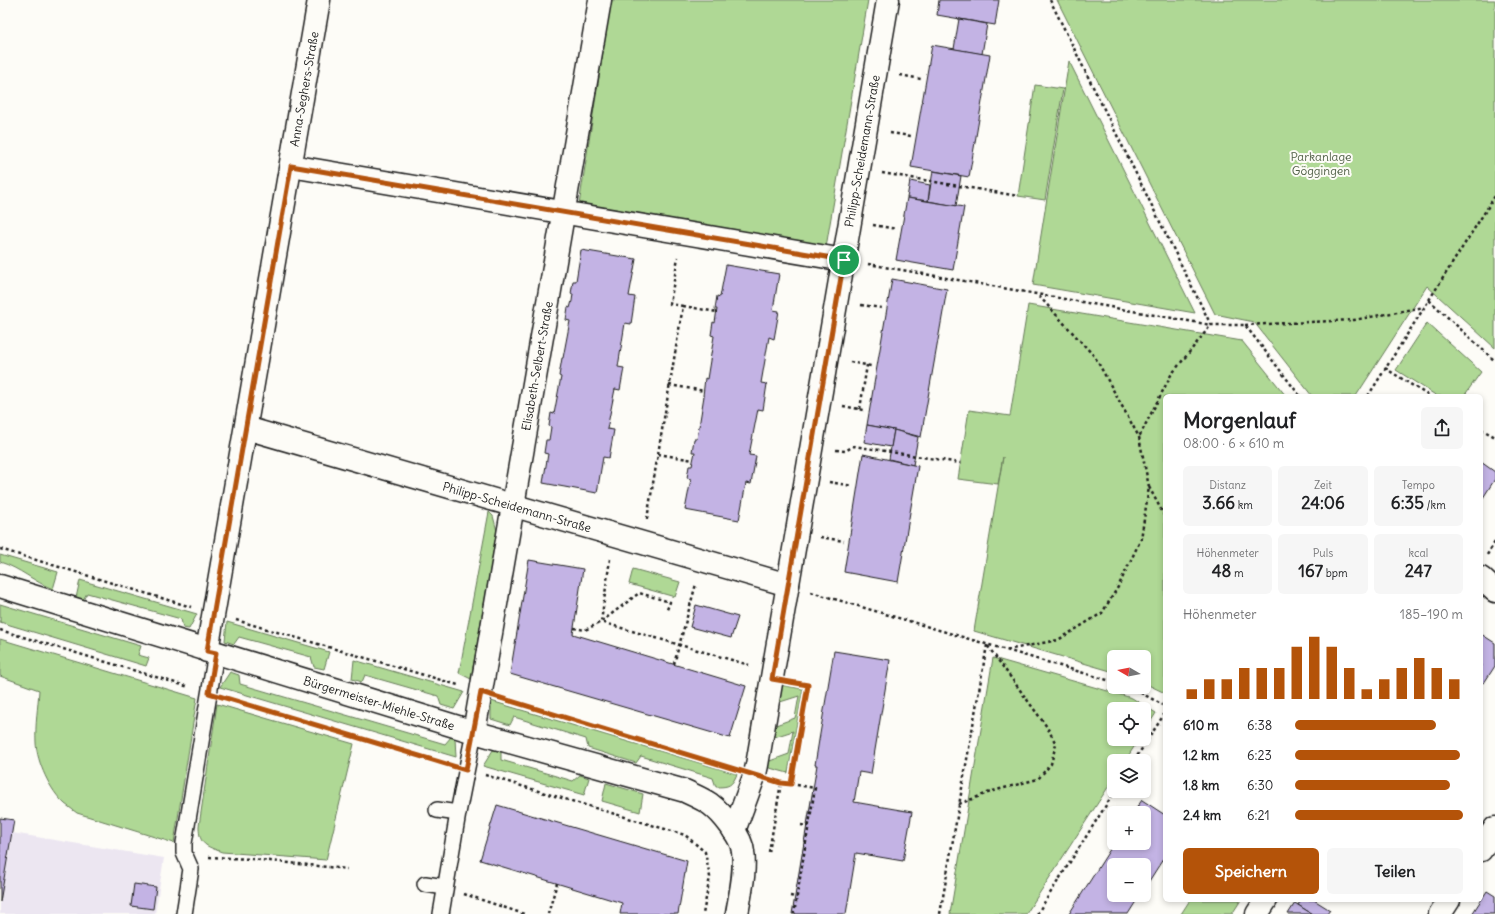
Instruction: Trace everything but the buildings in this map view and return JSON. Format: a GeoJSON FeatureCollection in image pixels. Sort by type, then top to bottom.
{"type":"FeatureCollection","features":[{"type":"Feature","properties":{"kind":"street","name":"Anna-Seghers-Straße"},"geometry":{"type":"LineString","coordinates":[[212,652],[214,613],[319,0]]}},
{"type":"Feature","properties":{"kind":"street","name":"Elisabeth-Selbert-Straße"},"geometry":{"type":"LineString","coordinates":[[474,732],[600,0]]}},
{"type":"Feature","properties":{"kind":"street","name":"Philipp-Scheidemann-Straße"},"geometry":{"type":"LineString","coordinates":[[734,831],[755,774],[888,0]]}},
{"type":"Feature","properties":{"kind":"street"},"geometry":{"type":"LineString","coordinates":[[291,166],[844,260]]}},
{"type":"Feature","properties":{"kind":"street","name":"Philipp-Scheidemann-Straße"},"geometry":{"type":"LineString","coordinates":[[246,428],[788,585]]}},
{"type":"Feature","properties":{"kind":"street"},"geometry":{"type":"LineString","coordinates":[[1483,571],[1495,591]]}},
{"type":"Feature","properties":{"kind":"street","name":"Bürgermeister-Miehle-Straße"},"geometry":{"type":"LineString","coordinates":[[0,586],[474,732],[685,791],[710,804],[723,816],[734,831],[744,851],[741,889],[737,914]]}},
{"type":"Feature","properties":{"kind":"street"},"geometry":{"type":"LineString","coordinates":[[1483,847],[1495,828]]}},
{"type":"Feature","properties":{"kind":"street"},"geometry":{"type":"LineString","coordinates":[[1257,914],[1265,902]]}},
{"type":"Feature","properties":{"kind":"street"},"geometry":{"type":"LineString","coordinates":[[1440,914],[1448,902]]}},
{"type":"Feature","properties":{"kind":"lane"},"geometry":{"type":"LineString","coordinates":[[184,914],[191,869],[184,853],[184,843],[209,693],[212,652]]}},
{"type":"Feature","properties":{"kind":"lane"},"geometry":{"type":"LineString","coordinates":[[441,914],[458,813],[474,732]]}},
{"type":"Feature","properties":{"kind":"lane"},"geometry":{"type":"LineString","coordinates":[[437,810],[458,813]]}},
{"type":"Feature","properties":{"kind":"lane"},"geometry":{"type":"LineString","coordinates":[[425,884],[445,887]]}},
{"type":"Feature","properties":{"kind":"path"},"geometry":{"type":"LineString","coordinates":[[1050,0],[1211,325]]}},
{"type":"Feature","properties":{"kind":"path"},"geometry":{"type":"LineString","coordinates":[[859,170],[1018,196]]}},
{"type":"Feature","properties":{"kind":"path"},"geometry":{"type":"LineString","coordinates":[[1369,394],[1495,196]]}},
{"type":"Feature","properties":{"kind":"path"},"geometry":{"type":"LineString","coordinates":[[682,232],[670,304],[717,312]]}},
{"type":"Feature","properties":{"kind":"path"},"geometry":{"type":"LineString","coordinates":[[844,260],[1211,325],[1354,320],[1424,307]]}},
{"type":"Feature","properties":{"kind":"path"},"geometry":{"type":"LineString","coordinates":[[1038,294],[1095,357],[1140,437],[1149,487],[1163,513]]}},
{"type":"Feature","properties":{"kind":"path"},"geometry":{"type":"LineString","coordinates":[[1429,300],[1495,361]]}},
{"type":"Feature","properties":{"kind":"path"},"geometry":{"type":"LineString","coordinates":[[643,543],[683,306]]}},
{"type":"Feature","properties":{"kind":"path"},"geometry":{"type":"LineString","coordinates":[[1140,437],[1171,375],[1211,325]]}},
{"type":"Feature","properties":{"kind":"path"},"geometry":{"type":"LineString","coordinates":[[1245,325],[1298,394]]}},
{"type":"Feature","properties":{"kind":"path"},"geometry":{"type":"LineString","coordinates":[[860,409],[867,365]]}},
{"type":"Feature","properties":{"kind":"path"},"geometry":{"type":"LineString","coordinates":[[1385,368],[1426,394]]}},
{"type":"Feature","properties":{"kind":"path"},"geometry":{"type":"LineString","coordinates":[[669,384],[704,390]]}},
{"type":"Feature","properties":{"kind":"path"},"geometry":{"type":"LineString","coordinates":[[1483,430],[1495,437]]}},
{"type":"Feature","properties":{"kind":"path"},"geometry":{"type":"LineString","coordinates":[[812,446],[845,451],[854,446],[960,463]]}},
{"type":"Feature","properties":{"kind":"path"},"geometry":{"type":"LineString","coordinates":[[658,454],[693,460]]}},
{"type":"Feature","properties":{"kind":"path"},"geometry":{"type":"LineString","coordinates":[[1007,650],[1058,640],[1102,613],[1118,587],[1141,539],[1149,487]]}},
{"type":"Feature","properties":{"kind":"path"},"geometry":{"type":"LineString","coordinates":[[601,622],[613,534]]}},
{"type":"Feature","properties":{"kind":"path"},"geometry":{"type":"LineString","coordinates":[[1483,567],[1495,542]]}},
{"type":"Feature","properties":{"kind":"path"},"geometry":{"type":"LineString","coordinates":[[0,549],[781,783],[815,788],[807,846],[794,914]]}},
{"type":"Feature","properties":{"kind":"path"},"geometry":{"type":"LineString","coordinates":[[674,664],[678,645],[703,560]]}},
{"type":"Feature","properties":{"kind":"path"},"geometry":{"type":"LineString","coordinates":[[788,585],[1107,680]]}},
{"type":"Feature","properties":{"kind":"path"},"geometry":{"type":"LineString","coordinates":[[574,628],[585,630],[601,622],[639,593],[670,602],[666,612]]}},
{"type":"Feature","properties":{"kind":"path"},"geometry":{"type":"LineString","coordinates":[[601,622],[808,685],[791,784]]}},
{"type":"Feature","properties":{"kind":"path"},"geometry":{"type":"LineString","coordinates":[[0,630],[685,835],[705,852],[710,877],[703,914]]}},
{"type":"Feature","properties":{"kind":"path"},"geometry":{"type":"LineString","coordinates":[[940,914],[987,645]]}},
{"type":"Feature","properties":{"kind":"path"},"geometry":{"type":"LineString","coordinates":[[959,804],[993,791],[1038,779],[1051,764],[1056,744],[1047,727],[987,645]]}},
{"type":"Feature","properties":{"kind":"path"},"geometry":{"type":"LineString","coordinates":[[1143,694],[1163,705]]}},
{"type":"Feature","properties":{"kind":"path"},"geometry":{"type":"LineString","coordinates":[[1139,754],[1163,716]]}},
{"type":"Feature","properties":{"kind":"path"},"geometry":{"type":"LineString","coordinates":[[768,853],[781,783]]}},
{"type":"Feature","properties":{"kind":"path"},"geometry":{"type":"LineString","coordinates":[[1036,914],[1111,798]]}},
{"type":"Feature","properties":{"kind":"path"},"geometry":{"type":"LineString","coordinates":[[801,825],[809,826]]}},
{"type":"Feature","properties":{"kind":"path"},"geometry":{"type":"LineString","coordinates":[[186,856],[251,859],[347,869]]}},
{"type":"Feature","properties":{"kind":"path"},"geometry":{"type":"LineString","coordinates":[[548,914],[557,883]]}},
{"type":"Feature","properties":{"kind":"path"},"geometry":{"type":"LineString","coordinates":[[445,887],[524,914]]}},
{"type":"Feature","properties":{"kind":"path"},"geometry":{"type":"LineString","coordinates":[[790,896],[797,897]]}},
{"type":"Feature","properties":{"kind":"shaded area"},"geometry":{"type":"Polygon","coordinates":[[[0,831],[164,858],[155,914],[0,914],[0,831]]]}},
{"type":"Feature","properties":{"kind":"green space"},"geometry":{"type":"Polygon","coordinates":[[[611,0],[868,0],[826,247],[579,205],[611,0]]]}},
{"type":"Feature","properties":{"kind":"green space","name":"Parkanlage Göggingen"},"geometry":{"type":"Polygon","coordinates":[[[1057,0],[1495,0],[1495,348],[1427,286],[1357,394],[1310,394],[1254,322],[1215,314],[1057,0]]]}},
{"type":"Feature","properties":{"kind":"green space"},"geometry":{"type":"Polygon","coordinates":[[[1069,61],[1195,313],[1033,285],[1069,61]]]}},
{"type":"Feature","properties":{"kind":"green space"},"geometry":{"type":"Polygon","coordinates":[[[1035,85],[1063,89],[1045,200],[1018,196],[1035,85]]]}},
{"type":"Feature","properties":{"kind":"green space"},"geometry":{"type":"Polygon","coordinates":[[[1028,305],[1242,341],[1284,394],[1163,394],[1163,692],[1151,686],[1151,650],[1107,650],[1107,670],[974,631],[1003,457],[998,484],[958,479],[969,410],[1010,416],[1028,305]]]}},
{"type":"Feature","properties":{"kind":"green space"},"geometry":{"type":"Polygon","coordinates":[[[1427,323],[1481,372],[1465,394],[1434,394],[1396,370],[1427,323]]]}},
{"type":"Feature","properties":{"kind":"green space"},"geometry":{"type":"Polygon","coordinates":[[[489,512],[493,516],[497,531],[471,679],[459,673],[489,512]]]}},
{"type":"Feature","properties":{"kind":"green space"},"geometry":{"type":"Polygon","coordinates":[[[0,555],[58,572],[53,589],[0,562],[0,555]]]}},
{"type":"Feature","properties":{"kind":"green space"},"geometry":{"type":"Polygon","coordinates":[[[633,569],[680,582],[675,597],[629,584],[633,569]]]}},
{"type":"Feature","properties":{"kind":"green space"},"geometry":{"type":"Polygon","coordinates":[[[80,580],[197,614],[189,629],[183,628],[181,619],[87,593],[83,600],[76,598],[80,580]]]}},
{"type":"Feature","properties":{"kind":"green space"},"geometry":{"type":"Polygon","coordinates":[[[0,604],[141,646],[138,655],[149,658],[146,666],[0,622],[0,604]]]}},
{"type":"Feature","properties":{"kind":"green space"},"geometry":{"type":"Polygon","coordinates":[[[227,622],[329,652],[324,669],[314,667],[311,657],[239,637],[234,644],[225,641],[227,622]]]}},
{"type":"Feature","properties":{"kind":"green space"},"geometry":{"type":"Polygon","coordinates":[[[0,639],[197,698],[174,843],[77,813],[59,798],[45,776],[37,751],[36,730],[39,690],[0,676],[0,639]]]}},
{"type":"Feature","properties":{"kind":"green space"},"geometry":{"type":"Polygon","coordinates":[[[993,658],[1107,691],[1107,694],[1118,694],[1132,698],[1138,702],[1107,702],[1107,746],[1135,746],[1129,754],[1107,754],[1107,789],[1026,914],[950,914],[993,658]]]}},
{"type":"Feature","properties":{"kind":"green space"},"geometry":{"type":"Polygon","coordinates":[[[354,660],[464,692],[454,709],[441,705],[438,696],[365,675],[362,682],[352,679],[354,660]]]}},
{"type":"Feature","properties":{"kind":"green space"},"geometry":{"type":"Polygon","coordinates":[[[230,672],[239,675],[240,684],[445,744],[451,737],[455,738],[456,757],[220,687],[230,672]]]}},
{"type":"Feature","properties":{"kind":"green space"},"geometry":{"type":"Polygon","coordinates":[[[780,685],[803,689],[788,773],[766,767],[767,762],[789,754],[793,731],[771,738],[773,726],[795,718],[799,696],[777,703],[780,685]]]}},
{"type":"Feature","properties":{"kind":"green space"},"geometry":{"type":"Polygon","coordinates":[[[491,701],[737,774],[730,785],[716,787],[713,778],[641,756],[636,763],[588,748],[586,739],[514,717],[510,725],[491,719],[491,701]]]}},
{"type":"Feature","properties":{"kind":"green space"},"geometry":{"type":"Polygon","coordinates":[[[217,704],[354,744],[326,860],[222,852],[204,844],[200,837],[199,826],[217,704]]]}},
{"type":"Feature","properties":{"kind":"green space"},"geometry":{"type":"Polygon","coordinates":[[[1151,710],[1156,713],[1151,721],[1151,710]]]}},
{"type":"Feature","properties":{"kind":"green space"},"geometry":{"type":"Polygon","coordinates":[[[493,750],[501,751],[501,760],[573,781],[580,775],[589,778],[584,795],[483,766],[493,750]]]}},
{"type":"Feature","properties":{"kind":"green space"},"geometry":{"type":"Polygon","coordinates":[[[606,783],[643,794],[640,812],[602,801],[606,783]]]}},
{"type":"Feature","properties":{"kind":"green space"},"geometry":{"type":"Polygon","coordinates":[[[1189,902],[1240,902],[1232,914],[1181,914],[1189,902]]]}},
{"type":"Feature","properties":{"kind":"route"},"geometry":{"type":"LineString","coordinates":[[291,166],[844,260],[772,679],[808,685],[791,784],[781,783],[481,692],[466,770],[209,693],[216,653],[207,651],[291,166]]}}]}
